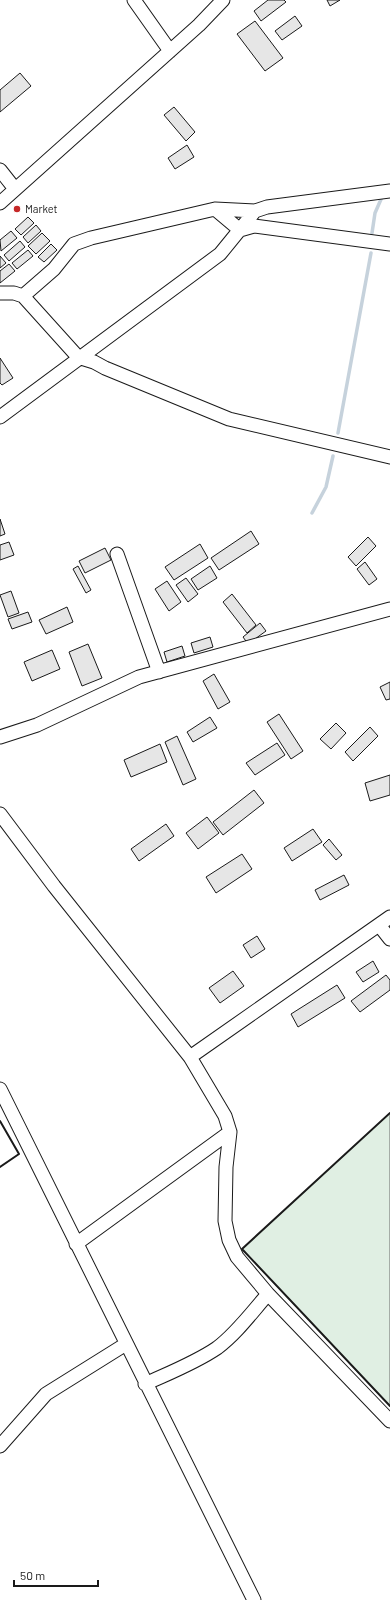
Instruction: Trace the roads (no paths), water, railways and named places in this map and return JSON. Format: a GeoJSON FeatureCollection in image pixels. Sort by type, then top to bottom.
{"type":"FeatureCollection","features":[{"type":"Feature","properties":{"kind":"street"},"geometry":{"type":"LineString","coordinates":[[134,0],[170,51]]}},
{"type":"Feature","properties":{"kind":"street"},"geometry":{"type":"LineString","coordinates":[[0,203],[170,51],[223,0]]}},
{"type":"Feature","properties":{"kind":"street"},"geometry":{"type":"LineString","coordinates":[[0,170],[15,189]]}},
{"type":"Feature","properties":{"kind":"street"},"geometry":{"type":"LineString","coordinates":[[23,296],[54,269],[74,244],[91,238],[215,209],[255,210],[267,207],[390,191]]}},
{"type":"Feature","properties":{"kind":"street"},"geometry":{"type":"LineString","coordinates":[[215,209],[240,230]]}},
{"type":"Feature","properties":{"kind":"street"},"geometry":{"type":"LineString","coordinates":[[0,417],[78,357],[220,254],[255,210]]}},
{"type":"Feature","properties":{"kind":"street"},"geometry":{"type":"LineString","coordinates":[[240,230],[254,226],[390,244]]}},
{"type":"Feature","properties":{"kind":"street"},"geometry":{"type":"LineString","coordinates":[[0,293],[14,293],[23,296],[78,357],[94,362],[104,368],[229,419],[390,457]]}},
{"type":"Feature","properties":{"kind":"street"},"geometry":{"type":"LineString","coordinates":[[117,554],[160,672]]}},
{"type":"Feature","properties":{"kind":"street"},"geometry":{"type":"LineString","coordinates":[[0,737],[37,725],[139,677],[390,609]]}},
{"type":"Feature","properties":{"kind":"street"},"geometry":{"type":"LineString","coordinates":[[0,814],[54,886],[190,1057],[225,1116],[230,1132],[225,1197],[225,1221],[229,1240],[237,1257],[268,1294],[390,1421]]}},
{"type":"Feature","properties":{"kind":"street"},"geometry":{"type":"LineString","coordinates":[[190,1057],[390,917]]}},
{"type":"Feature","properties":{"kind":"street"},"geometry":{"type":"LineString","coordinates":[[379,925],[390,939]]}},
{"type":"Feature","properties":{"kind":"street"},"geometry":{"type":"LineString","coordinates":[[0,1089],[145,1384],[254,1600]]}},
{"type":"Feature","properties":{"kind":"street"},"geometry":{"type":"LineString","coordinates":[[76,1244],[230,1132]]}},
{"type":"Feature","properties":{"kind":"street"},"geometry":{"type":"LineString","coordinates":[[145,1384],[182,1368],[217,1348],[242,1324],[268,1294]]}},
{"type":"Feature","properties":{"kind":"street"},"geometry":{"type":"LineString","coordinates":[[0,1446],[46,1394],[126,1344]]}},
{"type":"Feature","properties":{"kind":"waterway"},"geometry":{"type":"LineString","coordinates":[[372,233],[375,213],[382,197]]}},
{"type":"Feature","properties":{"kind":"waterway"},"geometry":{"type":"LineString","coordinates":[[338,433],[371,253]]}},
{"type":"Feature","properties":{"kind":"waterway"},"geometry":{"type":"LineString","coordinates":[[312,513],[326,487],[333,456]]}},
{"type":"Feature","properties":{"kind":"place","name":"Market"},"geometry":{"type":"Point","coordinates":[17,209]}}]}
